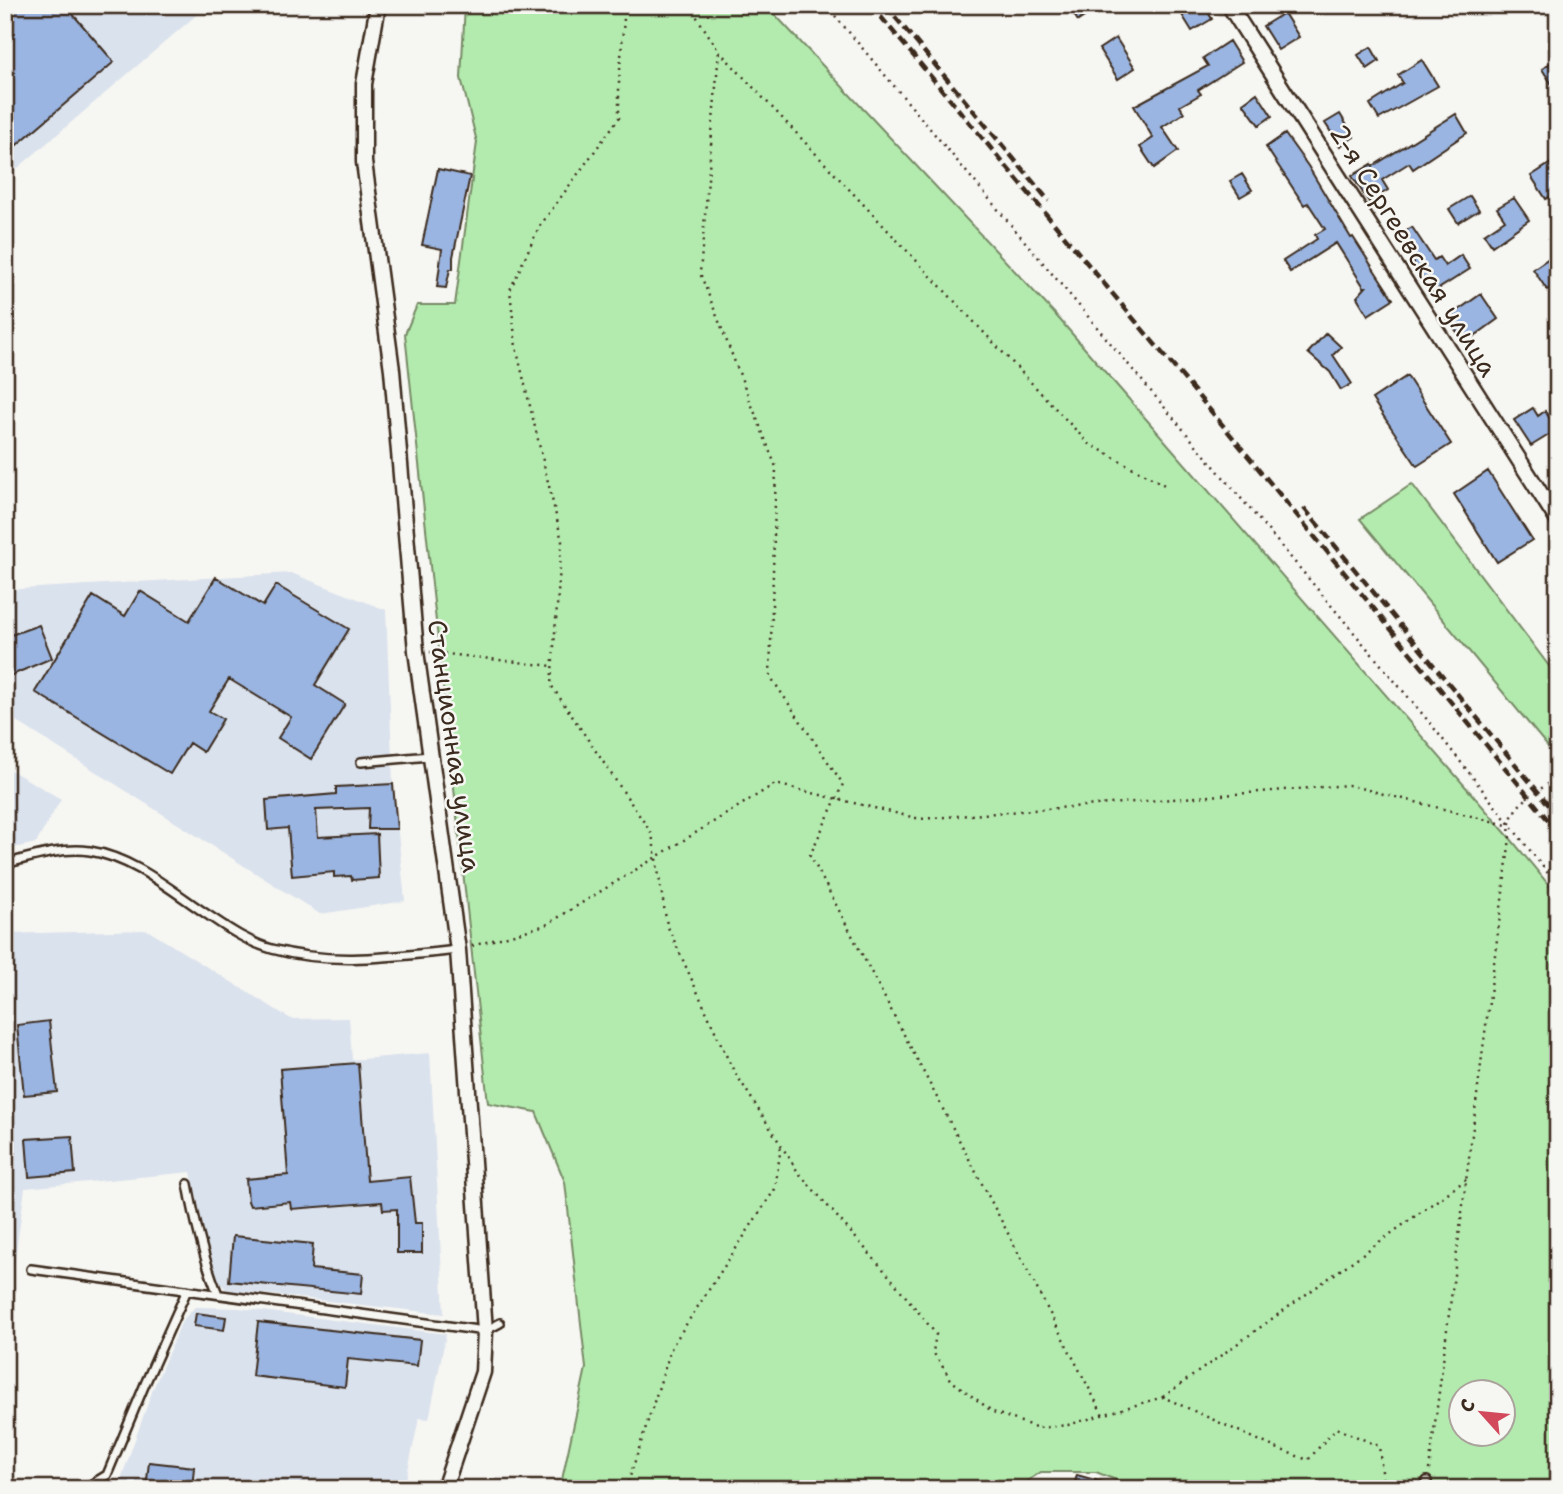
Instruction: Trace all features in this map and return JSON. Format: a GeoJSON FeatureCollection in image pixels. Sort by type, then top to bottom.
{"type":"FeatureCollection","features":[{"type":"Feature","properties":{"kind":"street","name":"Станционная улица"},"geometry":{"type":"LineString","coordinates":[[378,5],[364,84],[364,162],[392,370],[416,651],[458,950],[485,1331],[483,1372],[444,1489]]}},
{"type":"Feature","properties":{"kind":"street","name":"2-я Сергеевская улица"},"geometry":{"type":"LineString","coordinates":[[1229,5],[1558,521]]}},
{"type":"Feature","properties":{"kind":"lane"},"geometry":{"type":"LineString","coordinates":[[361,762],[432,755]]}},
{"type":"Feature","properties":{"kind":"lane"},"geometry":{"type":"LineString","coordinates":[[5,864],[46,854],[88,851],[127,861],[236,934],[270,949],[312,957],[361,959],[458,950]]}},
{"type":"Feature","properties":{"kind":"lane"},"geometry":{"type":"LineString","coordinates":[[188,1184],[199,1241],[218,1294]]}},
{"type":"Feature","properties":{"kind":"lane"},"geometry":{"type":"LineString","coordinates":[[31,1269],[485,1331],[500,1323]]}},
{"type":"Feature","properties":{"kind":"lane"},"geometry":{"type":"LineString","coordinates":[[84,1489],[107,1475],[187,1290]]}},
{"type":"Feature","properties":{"kind":"path"},"geometry":{"type":"LineString","coordinates":[[625,5],[619,118],[539,227],[510,290],[516,347],[562,541],[551,685],[652,834],[667,925],[731,1066],[798,1172],[936,1334],[933,1352],[952,1381],[993,1412],[1038,1428],[1068,1425],[1163,1397],[1467,1180]]}},
{"type":"Feature","properties":{"kind":"path"},"geometry":{"type":"LineString","coordinates":[[689,5],[719,51],[1088,443],[1168,487]]}},
{"type":"Feature","properties":{"kind":"path"},"geometry":{"type":"LineString","coordinates":[[826,5],[1430,723],[1558,886]]}},
{"type":"Feature","properties":{"kind":"path"},"geometry":{"type":"LineString","coordinates":[[719,51],[700,273],[776,467],[770,676],[843,784],[810,855],[1103,1415]]}},
{"type":"Feature","properties":{"kind":"path"},"geometry":{"type":"LineString","coordinates":[[416,651],[553,666]]}},
{"type":"Feature","properties":{"kind":"path"},"geometry":{"type":"LineString","coordinates":[[1427,1485],[1510,838],[1508,825],[1512,812],[1552,781],[1558,784]]}},
{"type":"Feature","properties":{"kind":"path"},"geometry":{"type":"LineString","coordinates":[[458,950],[546,925],[775,784],[920,820],[1348,785],[1508,825]]}},
{"type":"Feature","properties":{"kind":"path"},"geometry":{"type":"LineString","coordinates":[[626,1489],[671,1346],[775,1189],[781,1146]]}},
{"type":"Feature","properties":{"kind":"path"},"geometry":{"type":"LineString","coordinates":[[1163,1397],[1308,1460],[1336,1429],[1379,1446],[1384,1489]]}},
{"type":"Feature","properties":{"kind":"shaded area"},"geometry":{"type":"Polygon","coordinates":[[[5,5],[208,5],[5,179],[5,5]]]}},
{"type":"Feature","properties":{"kind":"shaded area"},"geometry":{"type":"Polygon","coordinates":[[[291,573],[386,610],[393,784],[405,901],[320,914],[5,714],[5,590],[291,573]]]}},
{"type":"Feature","properties":{"kind":"shaded area"},"geometry":{"type":"Polygon","coordinates":[[[5,767],[61,799],[36,843],[5,850],[5,767]]]}},
{"type":"Feature","properties":{"kind":"shaded area"},"geometry":{"type":"Polygon","coordinates":[[[147,930],[291,1019],[349,1018],[352,1060],[430,1053],[444,1314],[227,1290],[214,1277],[191,1172],[25,1188],[5,1329],[5,934],[147,930]]]}},
{"type":"Feature","properties":{"kind":"shaded area"},"geometry":{"type":"Polygon","coordinates":[[[195,1307],[239,1308],[446,1334],[429,1419],[419,1418],[404,1489],[107,1489],[120,1482],[153,1389],[182,1321],[195,1307]]]}},
{"type":"Feature","properties":{"kind":"green space"},"geometry":{"type":"Polygon","coordinates":[[[465,5],[766,5],[1054,313],[1558,896],[1558,1489],[1131,1489],[1131,1486],[1096,1472],[1041,1472],[1015,1489],[560,1489],[586,1368],[565,1182],[536,1112],[488,1103],[405,334],[417,305],[455,305],[477,142],[461,78],[465,5]]]}},
{"type":"Feature","properties":{"kind":"green space"},"geometry":{"type":"Polygon","coordinates":[[[1412,484],[1558,678],[1558,759],[1360,519],[1412,484]]]}},
{"type":"Feature","properties":{"kind":"building"},"geometry":{"type":"Polygon","coordinates":[[[5,5],[65,5],[114,62],[5,155],[5,5]]]}},
{"type":"Feature","properties":{"kind":"building"},"geometry":{"type":"Polygon","coordinates":[[[1068,5],[1102,5],[1078,21],[1068,5]]]}},
{"type":"Feature","properties":{"kind":"building"},"geometry":{"type":"Polygon","coordinates":[[[1176,5],[1204,5],[1212,19],[1192,31],[1176,5]]]}},
{"type":"Feature","properties":{"kind":"building"},"geometry":{"type":"Polygon","coordinates":[[[1284,13],[1299,37],[1278,50],[1263,26],[1284,13]]]}},
{"type":"Feature","properties":{"kind":"building"},"geometry":{"type":"Polygon","coordinates":[[[1116,38],[1135,68],[1118,79],[1099,49],[1116,38]]]}},
{"type":"Feature","properties":{"kind":"building"},"geometry":{"type":"Polygon","coordinates":[[[1229,41],[1242,62],[1198,90],[1201,94],[1180,106],[1184,113],[1162,127],[1178,151],[1154,168],[1140,147],[1153,138],[1134,106],[1208,66],[1203,58],[1229,41]]]}},
{"type":"Feature","properties":{"kind":"building"},"geometry":{"type":"Polygon","coordinates":[[[1371,47],[1379,61],[1367,69],[1358,55],[1371,47]]]}},
{"type":"Feature","properties":{"kind":"building"},"geometry":{"type":"Polygon","coordinates":[[[1558,58],[1558,94],[1542,69],[1558,58]]]}},
{"type":"Feature","properties":{"kind":"building"},"geometry":{"type":"Polygon","coordinates":[[[1422,60],[1438,86],[1379,119],[1370,104],[1403,83],[1398,75],[1422,60]]]}},
{"type":"Feature","properties":{"kind":"building"},"geometry":{"type":"Polygon","coordinates":[[[1257,93],[1272,116],[1259,125],[1243,103],[1257,93]]]}},
{"type":"Feature","properties":{"kind":"building"},"geometry":{"type":"Polygon","coordinates":[[[1340,114],[1354,137],[1340,146],[1325,123],[1340,114]]]}},
{"type":"Feature","properties":{"kind":"building"},"geometry":{"type":"Polygon","coordinates":[[[1456,114],[1467,133],[1413,169],[1409,163],[1382,180],[1388,190],[1369,202],[1352,176],[1372,164],[1373,166],[1456,114]]]}},
{"type":"Feature","properties":{"kind":"building"},"geometry":{"type":"Polygon","coordinates":[[[1285,134],[1393,299],[1368,315],[1357,297],[1366,287],[1336,243],[1290,272],[1283,261],[1317,239],[1315,235],[1325,229],[1308,203],[1304,205],[1266,147],[1285,134]]]}},
{"type":"Feature","properties":{"kind":"building"},"geometry":{"type":"Polygon","coordinates":[[[1551,163],[1558,175],[1558,191],[1546,199],[1531,176],[1551,163]]]}},
{"type":"Feature","properties":{"kind":"building"},"geometry":{"type":"Polygon","coordinates":[[[438,169],[470,176],[453,257],[453,269],[450,269],[446,288],[437,287],[442,249],[422,245],[438,169]]]}},
{"type":"Feature","properties":{"kind":"building"},"geometry":{"type":"Polygon","coordinates":[[[1242,174],[1252,190],[1240,197],[1230,181],[1242,174]]]}},
{"type":"Feature","properties":{"kind":"building"},"geometry":{"type":"Polygon","coordinates":[[[1470,196],[1479,210],[1458,223],[1449,209],[1470,196]]]}},
{"type":"Feature","properties":{"kind":"building"},"geometry":{"type":"Polygon","coordinates":[[[1514,198],[1529,220],[1492,246],[1484,234],[1505,220],[1497,208],[1514,198]]]}},
{"type":"Feature","properties":{"kind":"building"},"geometry":{"type":"Polygon","coordinates":[[[1412,227],[1434,260],[1439,257],[1445,266],[1461,255],[1470,269],[1432,293],[1397,236],[1412,227]]]}},
{"type":"Feature","properties":{"kind":"building"},"geometry":{"type":"Polygon","coordinates":[[[1558,252],[1558,283],[1547,290],[1533,269],[1558,252]]]}},
{"type":"Feature","properties":{"kind":"building"},"geometry":{"type":"Polygon","coordinates":[[[1481,294],[1498,319],[1465,343],[1447,318],[1481,294]]]}},
{"type":"Feature","properties":{"kind":"building"},"geometry":{"type":"Polygon","coordinates":[[[1326,333],[1341,347],[1333,355],[1352,384],[1341,390],[1330,372],[1308,353],[1326,333]]]}},
{"type":"Feature","properties":{"kind":"building"},"geometry":{"type":"Polygon","coordinates":[[[1407,376],[1451,444],[1417,466],[1372,399],[1407,376]]]}},
{"type":"Feature","properties":{"kind":"building"},"geometry":{"type":"Polygon","coordinates":[[[1533,408],[1538,416],[1545,411],[1557,430],[1531,446],[1514,420],[1533,408]]]}},
{"type":"Feature","properties":{"kind":"building"},"geometry":{"type":"Polygon","coordinates":[[[1488,471],[1532,540],[1497,562],[1454,494],[1488,471]]]}},
{"type":"Feature","properties":{"kind":"building"},"geometry":{"type":"Polygon","coordinates":[[[216,577],[263,606],[276,585],[349,629],[315,685],[345,704],[311,759],[278,738],[291,717],[229,679],[209,711],[223,719],[203,752],[189,743],[170,774],[35,692],[93,596],[125,616],[140,591],[189,621],[216,577]]]}},
{"type":"Feature","properties":{"kind":"building"},"geometry":{"type":"Polygon","coordinates":[[[39,625],[52,658],[5,678],[5,637],[39,625]]]}},
{"type":"Feature","properties":{"kind":"building"},"geometry":{"type":"Polygon","coordinates":[[[393,784],[397,829],[368,829],[369,808],[316,810],[318,837],[377,834],[379,878],[352,880],[351,876],[334,877],[334,872],[292,876],[288,828],[268,830],[266,800],[336,794],[336,787],[393,784]]]}},
{"type":"Feature","properties":{"kind":"building"},"geometry":{"type":"Polygon","coordinates":[[[49,1021],[57,1092],[24,1095],[17,1025],[49,1021]]]}},
{"type":"Feature","properties":{"kind":"building"},"geometry":{"type":"Polygon","coordinates":[[[358,1063],[367,1181],[410,1177],[415,1223],[422,1223],[422,1253],[397,1253],[397,1209],[383,1210],[382,1202],[291,1209],[290,1202],[250,1206],[248,1201],[246,1179],[288,1175],[280,1069],[358,1063]]]}},
{"type":"Feature","properties":{"kind":"building"},"geometry":{"type":"Polygon","coordinates":[[[72,1136],[75,1173],[29,1177],[26,1139],[72,1136]]]}},
{"type":"Feature","properties":{"kind":"building"},"geometry":{"type":"Polygon","coordinates":[[[233,1236],[313,1244],[311,1269],[363,1274],[361,1294],[229,1281],[233,1236]]]}},
{"type":"Feature","properties":{"kind":"building"},"geometry":{"type":"Polygon","coordinates":[[[196,1313],[226,1317],[224,1330],[194,1326],[196,1313]]]}},
{"type":"Feature","properties":{"kind":"building"},"geometry":{"type":"Polygon","coordinates":[[[258,1322],[420,1340],[417,1366],[348,1359],[345,1387],[252,1376],[258,1322]]]}},
{"type":"Feature","properties":{"kind":"building"},"geometry":{"type":"Polygon","coordinates":[[[149,1462],[194,1467],[192,1489],[146,1489],[149,1462]]]}},
{"type":"Feature","properties":{"kind":"building"},"geometry":{"type":"Polygon","coordinates":[[[1077,1475],[1113,1485],[1113,1489],[1073,1489],[1077,1475]]]}},
{"type":"Feature","properties":{"kind":"railway"},"geometry":{"type":"LineString","coordinates":[[871,5],[1558,832]]}},
{"type":"Feature","properties":{"kind":"railway"},"geometry":{"type":"LineString","coordinates":[[885,5],[1049,201]]}},
{"type":"Feature","properties":{"kind":"railway"},"geometry":{"type":"LineString","coordinates":[[1304,508],[1549,805]]}}]}
